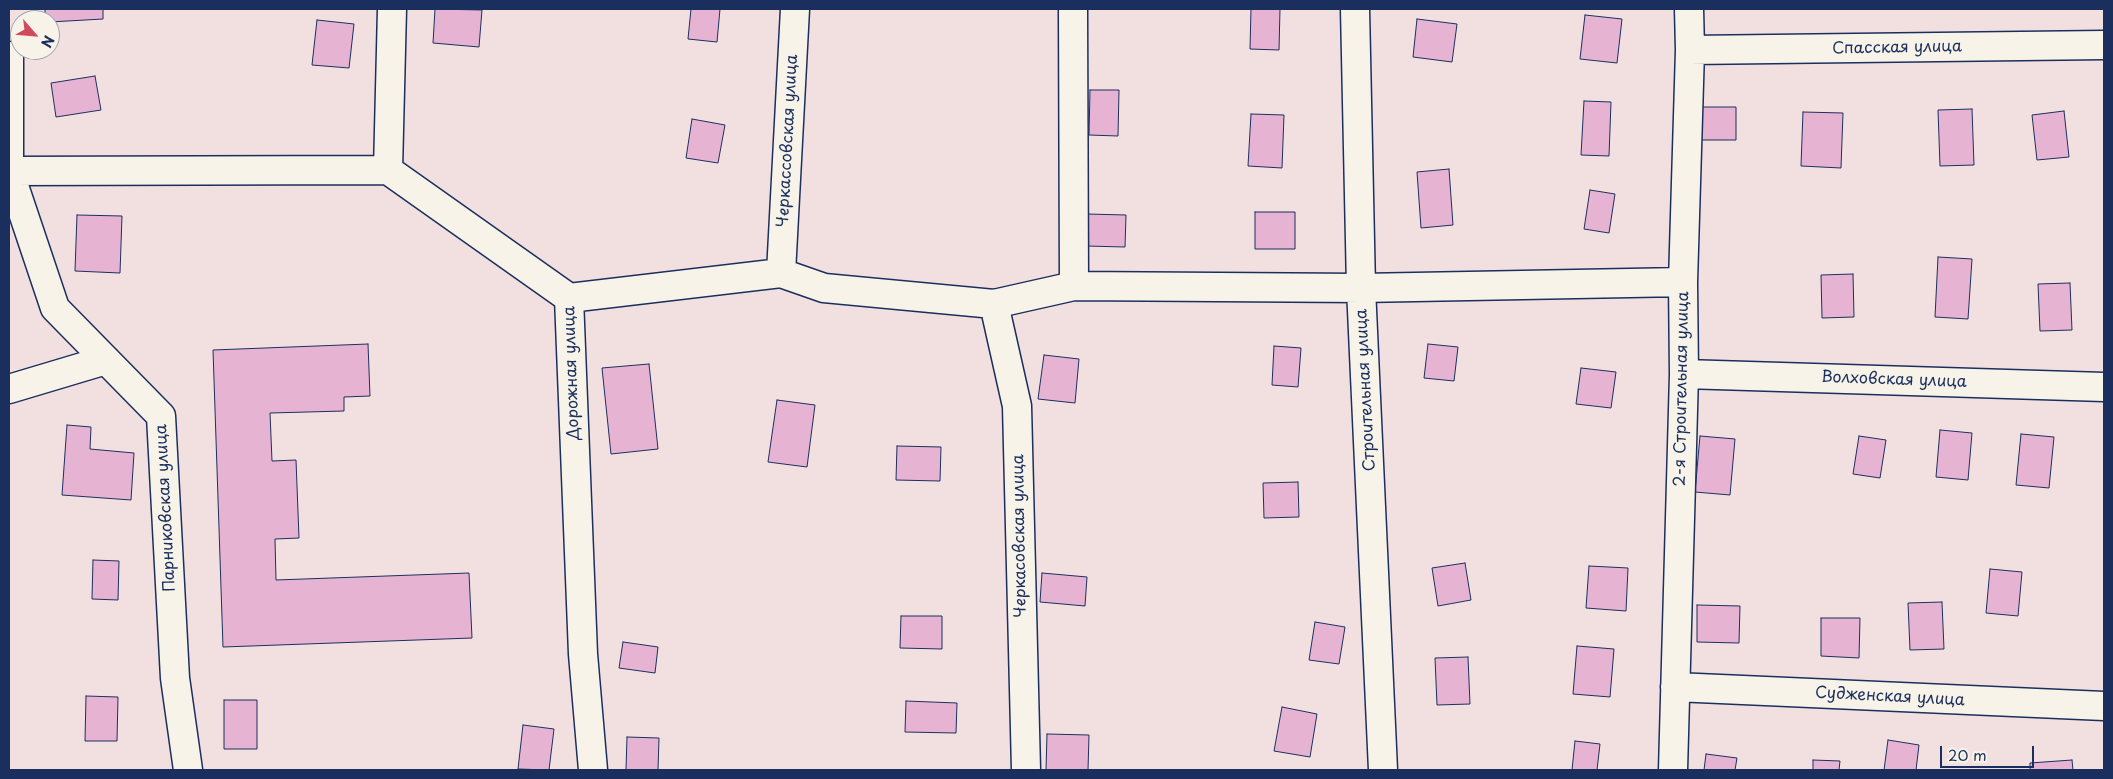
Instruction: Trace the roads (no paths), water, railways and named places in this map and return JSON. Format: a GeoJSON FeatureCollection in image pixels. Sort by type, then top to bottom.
{"type":"FeatureCollection","features":[{"type":"Feature","properties":{"kind":"street"},"geometry":{"type":"LineString","coordinates":[[9,171],[388,170],[392,9]]}},
{"type":"Feature","properties":{"kind":"street","name":"Черкассовская улица"},"geometry":{"type":"LineString","coordinates":[[781,273],[795,9]]}},
{"type":"Feature","properties":{"kind":"street"},"geometry":{"type":"LineString","coordinates":[[1073,9],[1074,286]]}},
{"type":"Feature","properties":{"kind":"street","name":"Строительная улица"},"geometry":{"type":"LineString","coordinates":[[1355,9],[1361,288],[1383,770]]}},
{"type":"Feature","properties":{"kind":"street","name":"2-я Строительная улица"},"geometry":{"type":"LineString","coordinates":[[1673,770],[1684,374],[1683,282],[1690,50],[1689,9]]}},
{"type":"Feature","properties":{"kind":"street","name":"Спасская улица"},"geometry":{"type":"LineString","coordinates":[[1690,50],[2104,45]]}},
{"type":"Feature","properties":{"kind":"street","name":"Парниковская улица"},"geometry":{"type":"LineString","coordinates":[[9,56],[9,171],[55,308],[161,416],[175,678],[188,770]]}},
{"type":"Feature","properties":{"kind":"street","name":"Дорожная улица"},"geometry":{"type":"LineString","coordinates":[[388,170],[569,298],[584,654],[593,770]]}},
{"type":"Feature","properties":{"kind":"street"},"geometry":{"type":"LineString","coordinates":[[569,298],[781,273],[824,288],[994,304],[1074,286],[1361,288],[1683,282]]}},
{"type":"Feature","properties":{"kind":"street","name":"Черкасовская улица"},"geometry":{"type":"LineString","coordinates":[[994,304],[1017,406],[1026,770]]}},
{"type":"Feature","properties":{"kind":"street"},"geometry":{"type":"LineString","coordinates":[[9,389],[106,360]]}},
{"type":"Feature","properties":{"kind":"street","name":"Волховская улица"},"geometry":{"type":"LineString","coordinates":[[1684,374],[2104,388]]}},
{"type":"Feature","properties":{"kind":"street","name":"Судженская улица"},"geometry":{"type":"LineString","coordinates":[[1675,688],[2104,706]]}}]}
